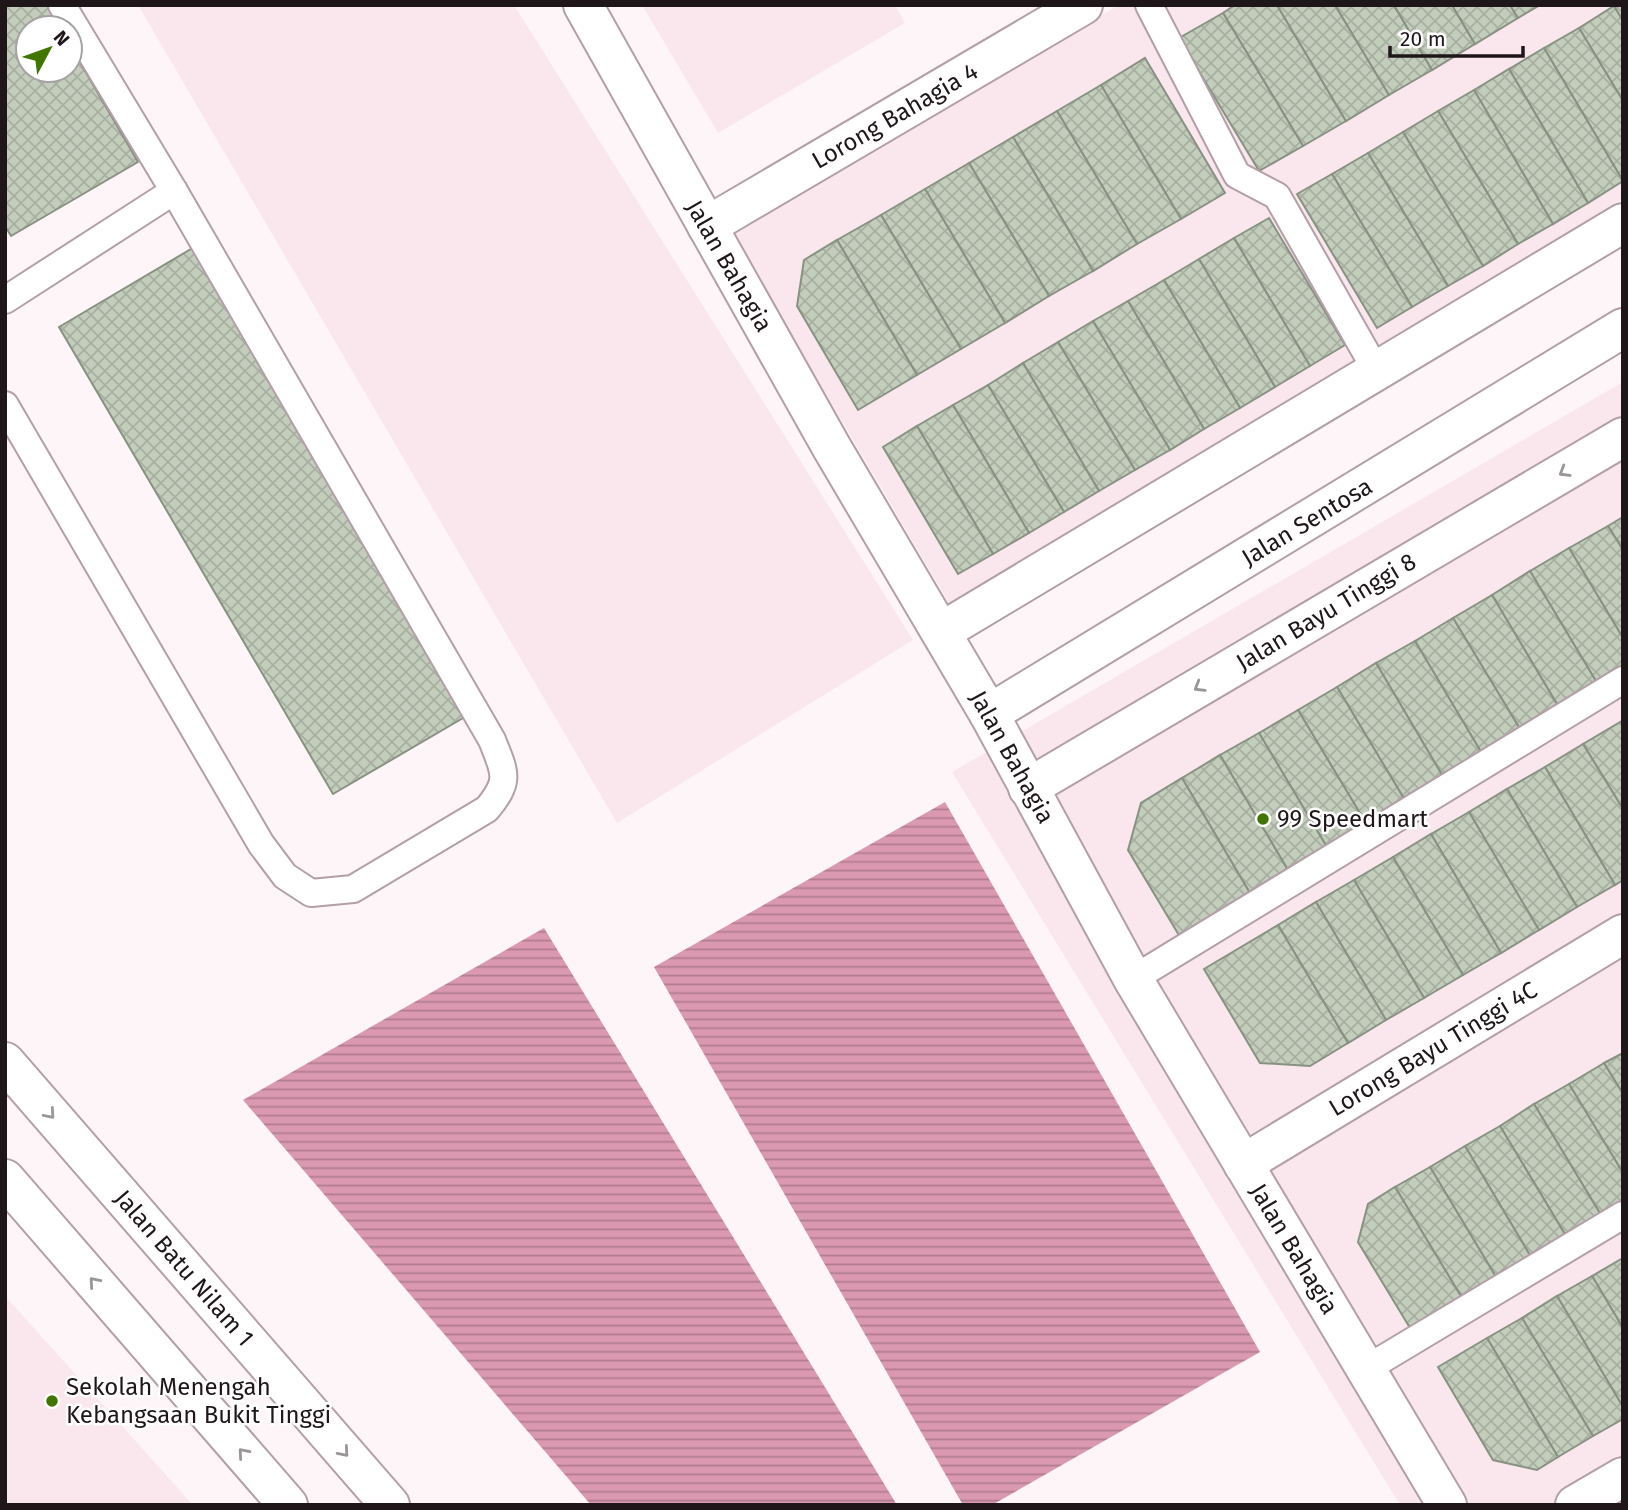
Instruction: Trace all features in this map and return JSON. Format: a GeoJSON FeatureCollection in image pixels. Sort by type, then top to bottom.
{"type":"FeatureCollection","features":[{"type":"Feature","properties":{"kind":"street","name":"Jalan Bahagia"},"geometry":{"type":"LineString","coordinates":[[583,5],[707,226],[989,713],[1133,979],[1447,1505]]}},
{"type":"Feature","properties":{"kind":"street","name":"Lorong Bahagia 4"},"geometry":{"type":"LineString","coordinates":[[707,226],[1083,5]]}},
{"type":"Feature","properties":{"kind":"street"},"geometry":{"type":"LineString","coordinates":[[941,632],[1623,223]]}},
{"type":"Feature","properties":{"kind":"street","name":"Jalan Sentosa"},"geometry":{"type":"LineString","coordinates":[[989,713],[1623,328]]}},
{"type":"Feature","properties":{"kind":"street","name":"Jalan Bayu Tinggi 8"},"geometry":{"type":"LineString","coordinates":[[1028,788],[1623,437]]}},
{"type":"Feature","properties":{"kind":"street","name":"Lorong Bayu Tinggi 4C"},"geometry":{"type":"LineString","coordinates":[[1243,1164],[1623,934]]}},
{"type":"Feature","properties":{"kind":"street","name":"Jalan Batu Nilam 1"},"geometry":{"type":"LineString","coordinates":[[5,1062],[390,1505]]}},
{"type":"Feature","properties":{"kind":"street"},"geometry":{"type":"LineString","coordinates":[[5,1179],[288,1505]]}},
{"type":"Feature","properties":{"kind":"street"},"geometry":{"type":"LineString","coordinates":[[1575,1505],[1623,1476]]}},
{"type":"Feature","properties":{"kind":"lane"},"geometry":{"type":"LineString","coordinates":[[5,405],[261,844],[285,876],[310,893],[353,889],[486,809],[503,789],[505,775],[492,740],[174,191],[62,5]]}},
{"type":"Feature","properties":{"kind":"lane"},"geometry":{"type":"LineString","coordinates":[[1149,5],[1237,175],[1277,196],[1376,370]]}},
{"type":"Feature","properties":{"kind":"lane"},"geometry":{"type":"LineString","coordinates":[[5,300],[174,191]]}},
{"type":"Feature","properties":{"kind":"lane"},"geometry":{"type":"LineString","coordinates":[[1133,979],[1623,680]]}},
{"type":"Feature","properties":{"kind":"lane"},"geometry":{"type":"LineString","coordinates":[[1366,1369],[1623,1215]]}},
{"type":"Feature","properties":{"kind":"shaded area"},"geometry":{"type":"Polygon","coordinates":[[[138,5],[514,5],[913,640],[617,823],[138,5]]]}},
{"type":"Feature","properties":{"kind":"shaded area"},"geometry":{"type":"Polygon","coordinates":[[[642,5],[895,5],[905,23],[718,133],[642,5]]]}},
{"type":"Feature","properties":{"kind":"shaded area"},"geometry":{"type":"Polygon","coordinates":[[[1119,5],[1623,5],[1623,199],[950,605],[731,232],[1119,5]]]}},
{"type":"Feature","properties":{"kind":"shaded area"},"geometry":{"type":"Polygon","coordinates":[[[1623,382],[1623,1505],[1400,1505],[952,772],[1623,382]]]}},
{"type":"Feature","properties":{"kind":"shaded area"},"geometry":{"type":"Polygon","coordinates":[[[945,802],[1260,1352],[992,1505],[963,1505],[654,967],[945,802]]]}},
{"type":"Feature","properties":{"kind":"shaded area"},"geometry":{"type":"Polygon","coordinates":[[[544,928],[897,1505],[591,1505],[243,1100],[544,928]]]}},
{"type":"Feature","properties":{"kind":"shaded area","name":"Sekolah Menengah Kebangsaan Bukit Tinggi"},"geometry":{"type":"Polygon","coordinates":[[[5,1296],[193,1505],[5,1505],[5,1296]]]}},
{"type":"Feature","properties":{"kind":"building"},"geometry":{"type":"Polygon","coordinates":[[[5,5],[47,5],[52,14],[14,14],[14,84],[84,84],[84,69],[138,162],[11,236],[5,226],[5,5]]]}},
{"type":"Feature","properties":{"kind":"building"},"geometry":{"type":"Polygon","coordinates":[[[1235,5],[1277,5],[1346,121],[1303,146],[1223,13],[1235,5]]]}},
{"type":"Feature","properties":{"kind":"building"},"geometry":{"type":"Polygon","coordinates":[[[1277,5],[1335,5],[1389,95],[1346,121],[1277,5]]]}},
{"type":"Feature","properties":{"kind":"building"},"geometry":{"type":"Polygon","coordinates":[[[1335,5],[1394,5],[1432,70],[1389,95],[1335,5]]]}},
{"type":"Feature","properties":{"kind":"building"},"geometry":{"type":"Polygon","coordinates":[[[1394,5],[1452,5],[1475,44],[1432,70],[1394,5]]]}},
{"type":"Feature","properties":{"kind":"building"},"geometry":{"type":"Polygon","coordinates":[[[1452,5],[1510,5],[1518,18],[1475,44],[1452,5]]]}},
{"type":"Feature","properties":{"kind":"building"},"geometry":{"type":"Polygon","coordinates":[[[1510,5],[1540,5],[1518,18],[1510,5]]]}},
{"type":"Feature","properties":{"kind":"building"},"geometry":{"type":"Polygon","coordinates":[[[1623,5],[1623,21],[1614,6],[1623,5]]]}},
{"type":"Feature","properties":{"kind":"building"},"geometry":{"type":"Polygon","coordinates":[[[1614,6],[1623,21],[1623,101],[1579,28],[1614,6]]]}},
{"type":"Feature","properties":{"kind":"building"},"geometry":{"type":"Polygon","coordinates":[[[1223,13],[1303,146],[1259,171],[1179,38],[1223,13]]]}},
{"type":"Feature","properties":{"kind":"building"},"geometry":{"type":"Polygon","coordinates":[[[1579,28],[1623,101],[1623,181],[1544,48],[1579,28]]]}},
{"type":"Feature","properties":{"kind":"building"},"geometry":{"type":"Polygon","coordinates":[[[1544,48],[1623,181],[1588,203],[1509,69],[1544,48]]]}},
{"type":"Feature","properties":{"kind":"building"},"geometry":{"type":"Polygon","coordinates":[[[1145,58],[1225,193],[1181,219],[1101,85],[1145,58]]]}},
{"type":"Feature","properties":{"kind":"building"},"geometry":{"type":"Polygon","coordinates":[[[1509,69],[1588,203],[1553,224],[1474,90],[1509,69]]]}},
{"type":"Feature","properties":{"kind":"building"},"geometry":{"type":"Polygon","coordinates":[[[1101,85],[1181,219],[1137,244],[1057,111],[1101,85]]]}},
{"type":"Feature","properties":{"kind":"building"},"geometry":{"type":"Polygon","coordinates":[[[1474,90],[1553,224],[1518,244],[1438,111],[1474,90]]]}},
{"type":"Feature","properties":{"kind":"building"},"geometry":{"type":"Polygon","coordinates":[[[1057,111],[1137,244],[1093,271],[1013,137],[1057,111]]]}},
{"type":"Feature","properties":{"kind":"building"},"geometry":{"type":"Polygon","coordinates":[[[1438,111],[1518,244],[1483,266],[1403,132],[1438,111]]]}},
{"type":"Feature","properties":{"kind":"building"},"geometry":{"type":"Polygon","coordinates":[[[1403,132],[1483,266],[1448,286],[1368,153],[1403,132]]]}},
{"type":"Feature","properties":{"kind":"building"},"geometry":{"type":"Polygon","coordinates":[[[1013,137],[1093,271],[1049,296],[969,163],[1013,137]]]}},
{"type":"Feature","properties":{"kind":"building"},"geometry":{"type":"Polygon","coordinates":[[[1368,153],[1448,286],[1412,307],[1332,174],[1368,153]]]}},
{"type":"Feature","properties":{"kind":"building"},"geometry":{"type":"Polygon","coordinates":[[[969,163],[1049,296],[1005,323],[925,189],[969,163]]]}},
{"type":"Feature","properties":{"kind":"building"},"geometry":{"type":"Polygon","coordinates":[[[1332,174],[1412,307],[1377,328],[1297,194],[1332,174]]]}},
{"type":"Feature","properties":{"kind":"building"},"geometry":{"type":"Polygon","coordinates":[[[925,189],[1005,323],[961,349],[881,215],[925,189]]]}},
{"type":"Feature","properties":{"kind":"building"},"geometry":{"type":"Polygon","coordinates":[[[881,215],[961,349],[917,375],[837,240],[881,215]]]}},
{"type":"Feature","properties":{"kind":"building"},"geometry":{"type":"Polygon","coordinates":[[[1269,218],[1345,345],[1310,366],[1234,238],[1269,218]]]}},
{"type":"Feature","properties":{"kind":"building"},"geometry":{"type":"Polygon","coordinates":[[[1234,238],[1310,366],[1275,387],[1199,259],[1234,238]]]}},
{"type":"Feature","properties":{"kind":"building"},"geometry":{"type":"Polygon","coordinates":[[[837,240],[917,375],[858,410],[797,306],[804,260],[837,240]]]}},
{"type":"Feature","properties":{"kind":"building"},"geometry":{"type":"Polygon","coordinates":[[[196,246],[470,714],[333,794],[59,327],[196,246]]]}},
{"type":"Feature","properties":{"kind":"building"},"geometry":{"type":"Polygon","coordinates":[[[1199,259],[1275,387],[1240,408],[1164,280],[1199,259]]]}},
{"type":"Feature","properties":{"kind":"building"},"geometry":{"type":"Polygon","coordinates":[[[1164,280],[1240,408],[1204,429],[1128,301],[1164,280]]]}},
{"type":"Feature","properties":{"kind":"building"},"geometry":{"type":"Polygon","coordinates":[[[1128,301],[1204,429],[1170,450],[1093,321],[1128,301]]]}},
{"type":"Feature","properties":{"kind":"building"},"geometry":{"type":"Polygon","coordinates":[[[1093,321],[1170,450],[1135,470],[1058,342],[1093,321]]]}},
{"type":"Feature","properties":{"kind":"building"},"geometry":{"type":"Polygon","coordinates":[[[1058,342],[1135,470],[1099,491],[1023,363],[1058,342]]]}},
{"type":"Feature","properties":{"kind":"building"},"geometry":{"type":"Polygon","coordinates":[[[1023,363],[1099,491],[1064,512],[988,385],[1023,363]]]}},
{"type":"Feature","properties":{"kind":"building"},"geometry":{"type":"Polygon","coordinates":[[[988,385],[1064,512],[1029,533],[953,405],[988,385]]]}},
{"type":"Feature","properties":{"kind":"building"},"geometry":{"type":"Polygon","coordinates":[[[953,405],[1029,533],[993,554],[917,426],[953,405]]]}},
{"type":"Feature","properties":{"kind":"building"},"geometry":{"type":"Polygon","coordinates":[[[917,426],[993,554],[958,574],[883,447],[917,426]]]}},
{"type":"Feature","properties":{"kind":"building"},"geometry":{"type":"Polygon","coordinates":[[[1623,517],[1623,550],[1608,526],[1623,517]]]}},
{"type":"Feature","properties":{"kind":"building"},"geometry":{"type":"Polygon","coordinates":[[[1608,526],[1623,550],[1623,638],[1569,548],[1608,526]]]}},
{"type":"Feature","properties":{"kind":"building"},"geometry":{"type":"Polygon","coordinates":[[[1569,548],[1623,638],[1623,681],[1603,693],[1530,571],[1569,548]]]}},
{"type":"Feature","properties":{"kind":"building"},"geometry":{"type":"Polygon","coordinates":[[[1530,571],[1603,693],[1564,716],[1492,595],[1530,571]]]}},
{"type":"Feature","properties":{"kind":"building"},"geometry":{"type":"Polygon","coordinates":[[[1492,595],[1564,716],[1526,739],[1453,618],[1492,595]]]}},
{"type":"Feature","properties":{"kind":"building"},"geometry":{"type":"Polygon","coordinates":[[[1453,618],[1526,739],[1487,762],[1415,641],[1453,618]]]}},
{"type":"Feature","properties":{"kind":"building"},"geometry":{"type":"Polygon","coordinates":[[[1415,641],[1487,762],[1448,785],[1376,663],[1415,641]]]}},
{"type":"Feature","properties":{"kind":"building"},"geometry":{"type":"Polygon","coordinates":[[[1376,663],[1448,785],[1409,807],[1337,687],[1376,663]]]}},
{"type":"Feature","properties":{"kind":"building"},"geometry":{"type":"Polygon","coordinates":[[[1337,687],[1409,807],[1370,830],[1298,710],[1337,687]]]}},
{"type":"Feature","properties":{"kind":"building"},"geometry":{"type":"Polygon","coordinates":[[[1298,710],[1370,830],[1331,854],[1259,733],[1298,710]]]}},
{"type":"Feature","properties":{"kind":"building"},"geometry":{"type":"Polygon","coordinates":[[[1622,721],[1623,723],[1623,809],[1583,744],[1622,721]]]}},
{"type":"Feature","properties":{"kind":"building"},"geometry":{"type":"Polygon","coordinates":[[[1259,733],[1331,854],[1292,877],[1220,755],[1259,733]]]}},
{"type":"Feature","properties":{"kind":"building"},"geometry":{"type":"Polygon","coordinates":[[[1583,744],[1623,809],[1623,880],[1615,885],[1545,767],[1583,744]]]}},
{"type":"Feature","properties":{"kind":"building"},"geometry":{"type":"Polygon","coordinates":[[[1220,755],[1292,877],[1254,900],[1182,778],[1220,755]]]}},
{"type":"Feature","properties":{"kind":"building"},"geometry":{"type":"Polygon","coordinates":[[[1545,767],[1615,885],[1577,907],[1507,789],[1545,767]]]}},
{"type":"Feature","properties":{"kind":"building"},"geometry":{"type":"Polygon","coordinates":[[[1182,778],[1254,900],[1183,942],[1128,850],[1141,803],[1182,778]]]}},
{"type":"Feature","properties":{"kind":"building"},"geometry":{"type":"Polygon","coordinates":[[[1507,789],[1577,907],[1539,930],[1469,812],[1507,789]]]}},
{"type":"Feature","properties":{"kind":"building"},"geometry":{"type":"Polygon","coordinates":[[[1469,812],[1539,930],[1501,953],[1431,834],[1469,812]]]}},
{"type":"Feature","properties":{"kind":"building"},"geometry":{"type":"Polygon","coordinates":[[[1431,834],[1501,953],[1463,975],[1393,857],[1431,834]]]}},
{"type":"Feature","properties":{"kind":"building"},"geometry":{"type":"Polygon","coordinates":[[[1393,857],[1463,975],[1424,998],[1354,880],[1393,857]]]}},
{"type":"Feature","properties":{"kind":"building"},"geometry":{"type":"Polygon","coordinates":[[[1354,880],[1424,998],[1386,1020],[1316,902],[1354,880]]]}},
{"type":"Feature","properties":{"kind":"building"},"geometry":{"type":"Polygon","coordinates":[[[1316,902],[1386,1020],[1348,1043],[1278,925],[1316,902]]]}},
{"type":"Feature","properties":{"kind":"building"},"geometry":{"type":"Polygon","coordinates":[[[1278,925],[1348,1043],[1310,1066],[1260,1063],[1204,969],[1278,925]]]}},
{"type":"Feature","properties":{"kind":"building"},"geometry":{"type":"Polygon","coordinates":[[[1623,1053],[1623,1094],[1604,1063],[1623,1053]]]}},
{"type":"Feature","properties":{"kind":"building"},"geometry":{"type":"Polygon","coordinates":[[[1604,1063],[1623,1094],[1623,1173],[1569,1084],[1604,1063]]]}},
{"type":"Feature","properties":{"kind":"building"},"geometry":{"type":"Polygon","coordinates":[[[1569,1084],[1623,1173],[1623,1209],[1604,1220],[1534,1104],[1569,1084]]]}},
{"type":"Feature","properties":{"kind":"building"},"geometry":{"type":"Polygon","coordinates":[[[1534,1104],[1604,1220],[1569,1241],[1500,1126],[1534,1104]]]}},
{"type":"Feature","properties":{"kind":"building"},"geometry":{"type":"Polygon","coordinates":[[[1500,1126],[1569,1241],[1534,1262],[1465,1146],[1500,1126]]]}},
{"type":"Feature","properties":{"kind":"building"},"geometry":{"type":"Polygon","coordinates":[[[1465,1146],[1534,1262],[1499,1282],[1430,1167],[1465,1146]]]}},
{"type":"Feature","properties":{"kind":"building"},"geometry":{"type":"Polygon","coordinates":[[[1430,1167],[1499,1282],[1465,1303],[1395,1187],[1430,1167]]]}},
{"type":"Feature","properties":{"kind":"building"},"geometry":{"type":"Polygon","coordinates":[[[1395,1187],[1465,1303],[1413,1333],[1358,1242],[1368,1204],[1395,1187]]]}},
{"type":"Feature","properties":{"kind":"building"},"geometry":{"type":"Polygon","coordinates":[[[1623,1258],[1623,1328],[1592,1276],[1623,1258]]]}},
{"type":"Feature","properties":{"kind":"building"},"geometry":{"type":"Polygon","coordinates":[[[1592,1276],[1623,1328],[1623,1407],[1557,1296],[1592,1276]]]}},
{"type":"Feature","properties":{"kind":"building"},"geometry":{"type":"Polygon","coordinates":[[[1557,1296],[1623,1407],[1623,1419],[1593,1436],[1522,1318],[1557,1296]]]}},
{"type":"Feature","properties":{"kind":"building"},"geometry":{"type":"Polygon","coordinates":[[[1522,1318],[1593,1436],[1558,1457],[1487,1338],[1522,1318]]]}},
{"type":"Feature","properties":{"kind":"building"},"geometry":{"type":"Polygon","coordinates":[[[1487,1338],[1558,1457],[1537,1470],[1493,1460],[1438,1367],[1487,1338]]]}},
{"type":"Feature","properties":{"kind":"place","name":"99 Speedmart"},"geometry":{"type":"Point","coordinates":[1263,819]}},
{"type":"Feature","properties":{"kind":"place","name":"Sekolah Menengah Kebangsaan Bukit Tinggi"},"geometry":{"type":"Point","coordinates":[52,1401]}}]}
